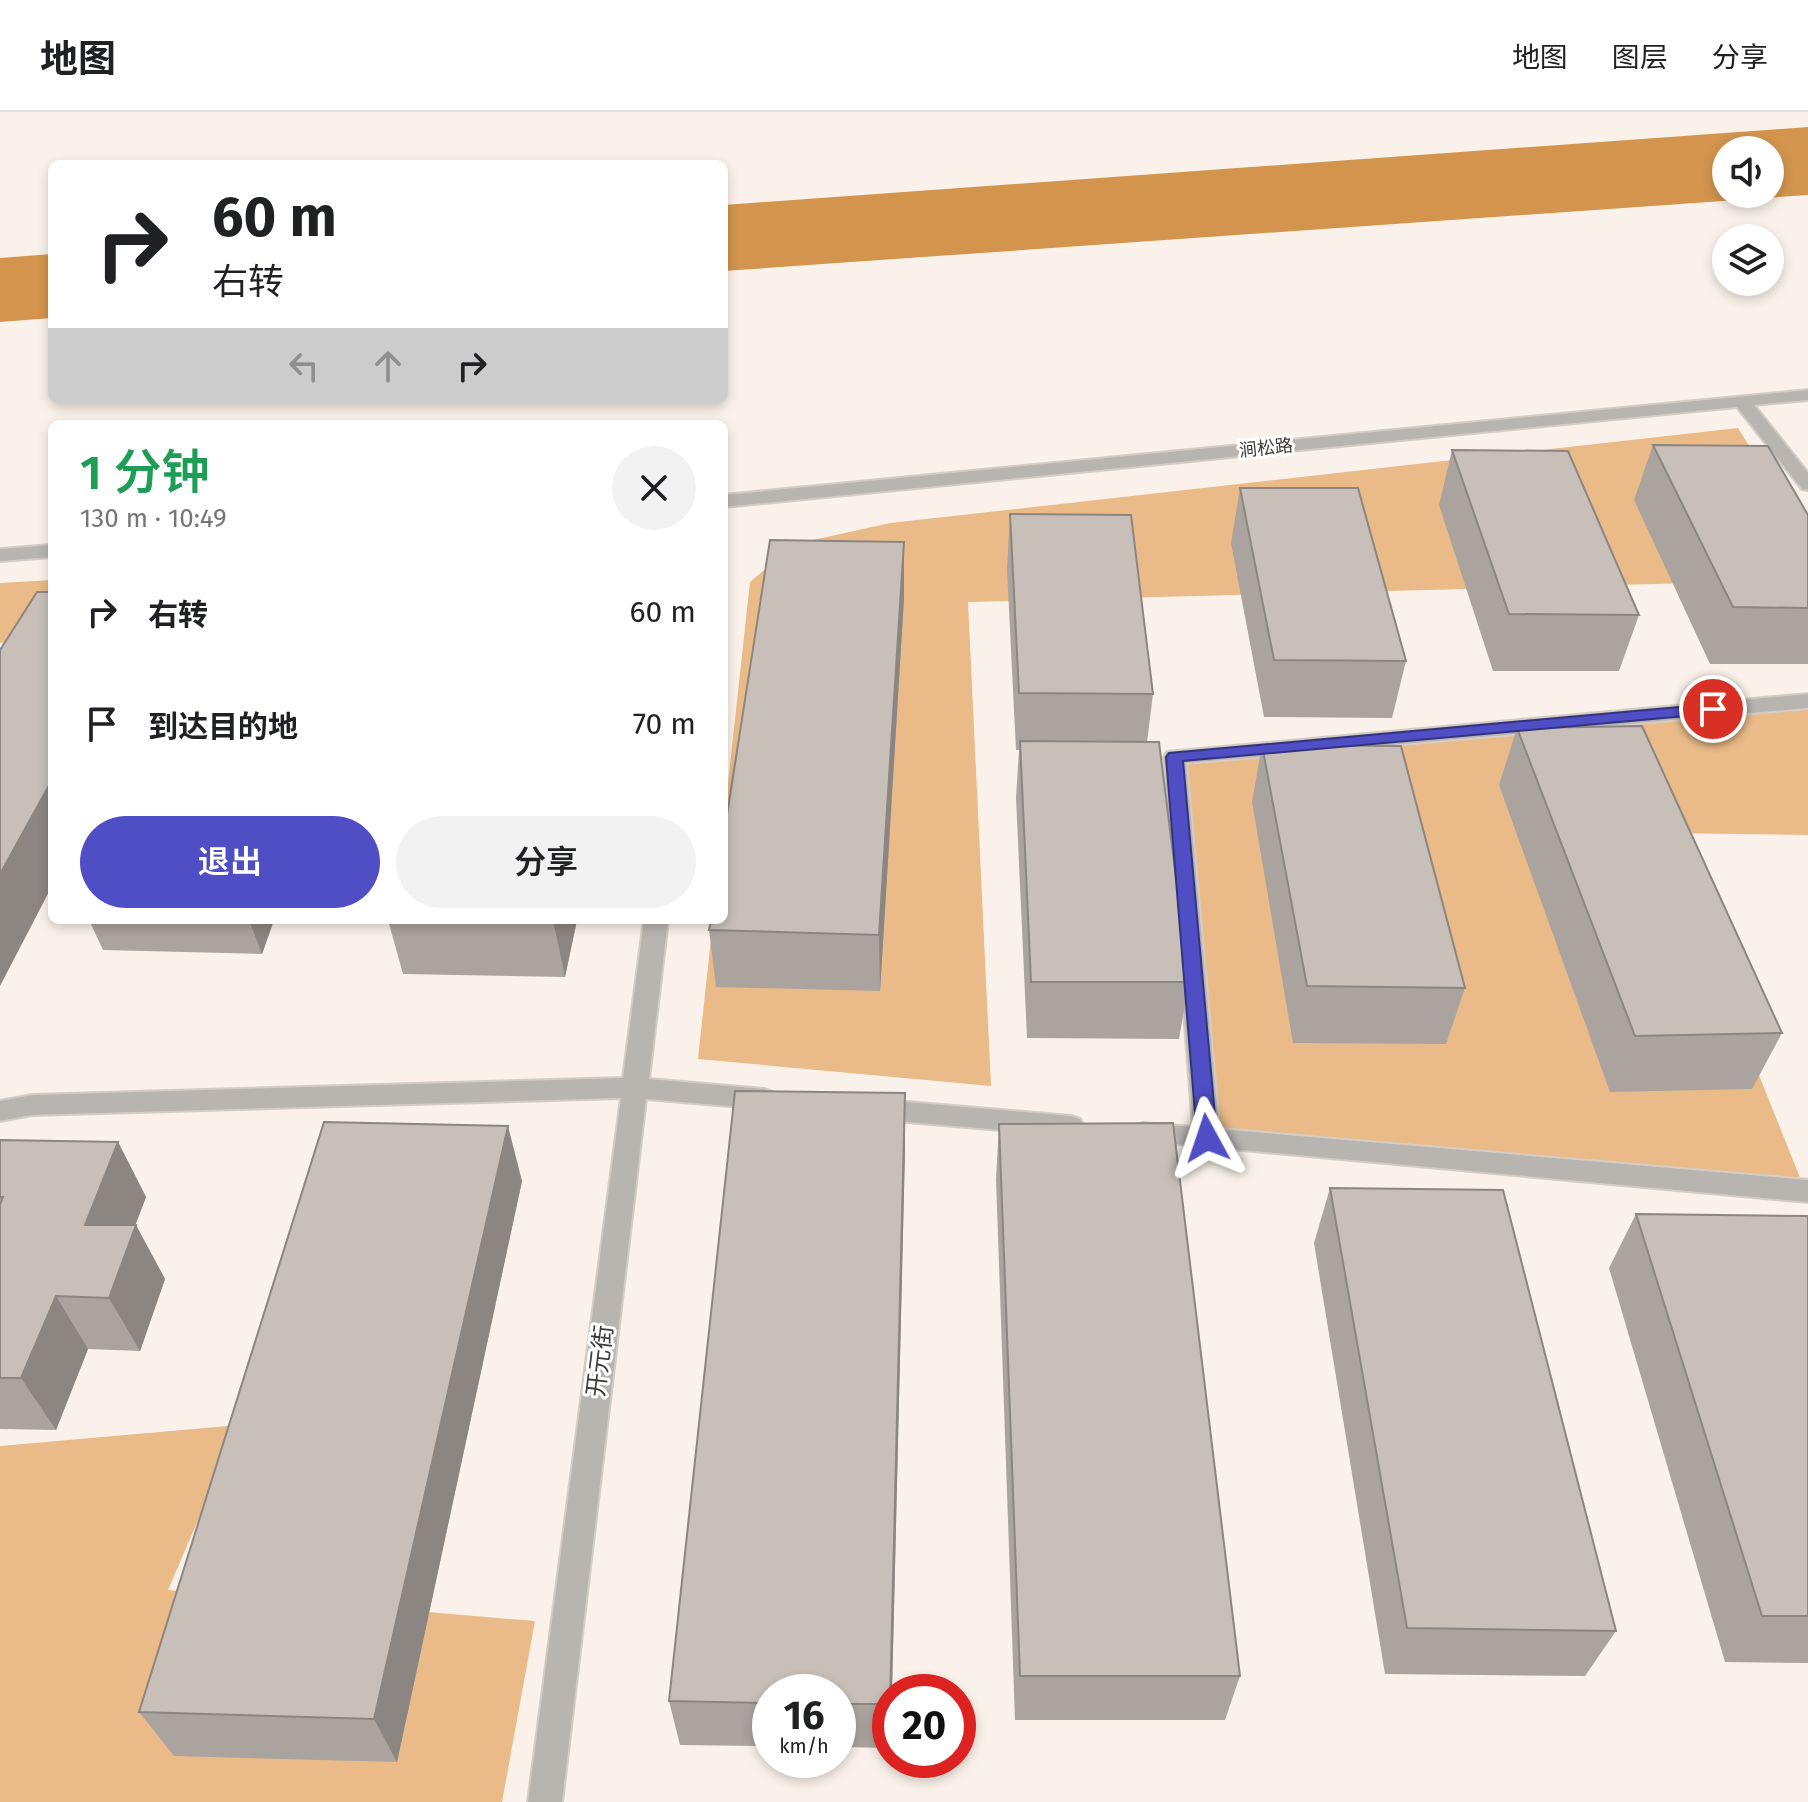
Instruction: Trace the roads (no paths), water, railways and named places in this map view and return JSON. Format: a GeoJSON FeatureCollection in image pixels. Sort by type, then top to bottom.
{"type":"FeatureCollection","features":[{"type":"Feature","properties":{"kind":"street","name":"涧松路"},"geometry":{"type":"LineString","coordinates":[[728,501],[1808,395]]}},
{"type":"Feature","properties":{"kind":"street"},"geometry":{"type":"LineString","coordinates":[[1742,402],[1808,485]]}},
{"type":"Feature","properties":{"kind":"street"},"geometry":{"type":"LineString","coordinates":[[0,555],[48,551]]}},
{"type":"Feature","properties":{"kind":"street"},"geometry":{"type":"LineString","coordinates":[[1207,1138],[1175,757],[1808,701]]}},
{"type":"Feature","properties":{"kind":"street","name":"开元街"},"geometry":{"type":"LineString","coordinates":[[545,1802],[656,924]]}},
{"type":"Feature","properties":{"kind":"street"},"geometry":{"type":"LineString","coordinates":[[0,1111],[32,1105],[635,1088],[794,1102]]}},
{"type":"Feature","properties":{"kind":"street"},"geometry":{"type":"LineString","coordinates":[[841,1106],[1808,1191]]}}]}
